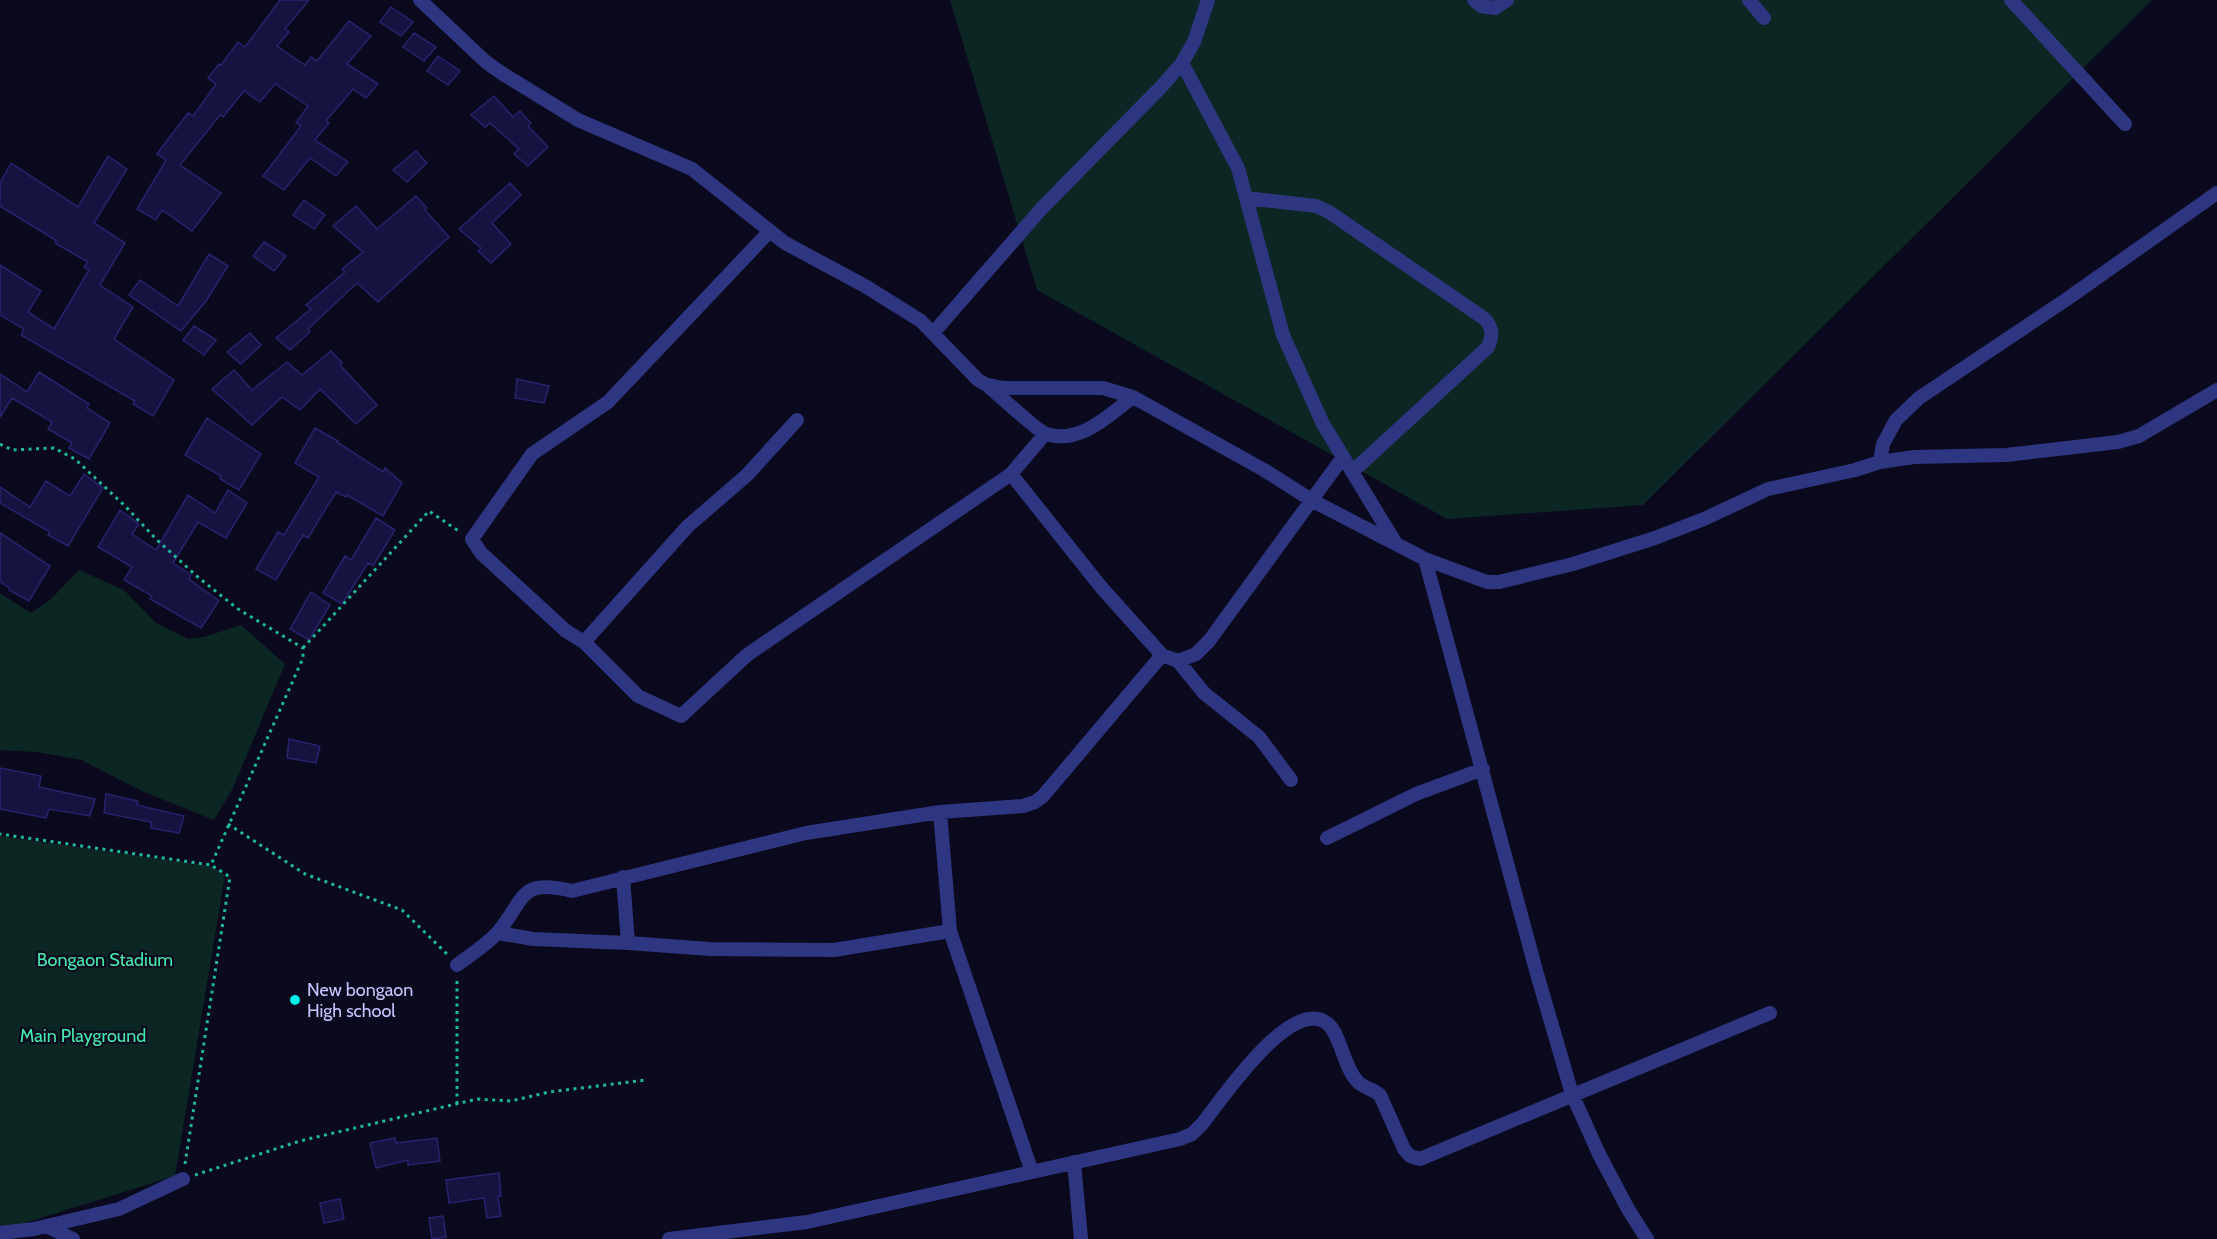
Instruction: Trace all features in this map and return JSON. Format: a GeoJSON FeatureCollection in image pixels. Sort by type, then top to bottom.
{"type":"FeatureCollection","features":[{"type":"Feature","properties":{"kind":"street"},"geometry":{"type":"LineString","coordinates":[[420,0],[486,62],[503,74],[578,120],[692,169],[769,232],[807,256],[865,286],[921,321],[978,380],[1045,434],[1074,435],[1088,430],[1133,397]]}},
{"type":"Feature","properties":{"kind":"street"},"geometry":{"type":"LineString","coordinates":[[933,332],[1042,208],[1182,63],[1194,42],[1208,0]]}},
{"type":"Feature","properties":{"kind":"street"},"geometry":{"type":"LineString","coordinates":[[1474,0],[1481,6],[1495,8],[1507,0]]}},
{"type":"Feature","properties":{"kind":"street"},"geometry":{"type":"LineString","coordinates":[[1749,0],[1764,18]]}},
{"type":"Feature","properties":{"kind":"street"},"geometry":{"type":"LineString","coordinates":[[2011,0],[2125,124]]}},
{"type":"Feature","properties":{"kind":"street"},"geometry":{"type":"LineString","coordinates":[[1182,63],[1238,168],[1283,335],[1323,424],[1396,544]]}},
{"type":"Feature","properties":{"kind":"street"},"geometry":{"type":"LineString","coordinates":[[1880,462],[1883,444],[1896,420],[1919,398],[2067,299],[2217,193]]}},
{"type":"Feature","properties":{"kind":"street"},"geometry":{"type":"LineString","coordinates":[[1246,198],[1316,206],[1329,212],[1485,319],[1492,328],[1492,337],[1488,347],[1352,472]]}},
{"type":"Feature","properties":{"kind":"street"},"geometry":{"type":"LineString","coordinates":[[769,232],[608,402],[532,454],[472,539],[481,553],[566,631],[584,642],[638,696],[681,716],[747,655],[1011,474],[1045,434]]}},
{"type":"Feature","properties":{"kind":"street"},"geometry":{"type":"LineString","coordinates":[[987,385],[1003,388],[1103,388],[1133,397],[1264,470],[1312,501],[1425,559],[1480,580],[1499,582],[1573,564],[1655,538],[1704,519],[1768,489],[1856,470],[1880,462],[1914,457],[2006,455],[2118,442],[2139,436],[2217,390]]}},
{"type":"Feature","properties":{"kind":"street"},"geometry":{"type":"LineString","coordinates":[[584,642],[688,526],[747,475],[798,420]]}},
{"type":"Feature","properties":{"kind":"street"},"geometry":{"type":"LineString","coordinates":[[1178,661],[1196,654],[1209,641],[1343,457]]}},
{"type":"Feature","properties":{"kind":"street"},"geometry":{"type":"LineString","coordinates":[[1011,474],[1101,587],[1162,655],[1178,661],[1204,693],[1259,736],[1291,780]]}},
{"type":"Feature","properties":{"kind":"street"},"geometry":{"type":"LineString","coordinates":[[1425,559],[1537,974],[1572,1094],[1599,1154],[1647,1239]]}},
{"type":"Feature","properties":{"kind":"street"},"geometry":{"type":"LineString","coordinates":[[458,965],[498,933],[516,904],[526,893],[536,888],[549,885],[572,891],[806,833],[940,812],[1023,806],[1035,802],[1043,796],[1162,655]]}},
{"type":"Feature","properties":{"kind":"street"},"geometry":{"type":"LineString","coordinates":[[1327,838],[1416,794],[1483,769]]}},
{"type":"Feature","properties":{"kind":"street"},"geometry":{"type":"LineString","coordinates":[[940,812],[950,931],[1032,1172]]}},
{"type":"Feature","properties":{"kind":"street"},"geometry":{"type":"LineString","coordinates":[[622,877],[628,943]]}},
{"type":"Feature","properties":{"kind":"street"},"geometry":{"type":"LineString","coordinates":[[498,933],[533,939],[628,943],[710,950],[834,950],[950,931]]}},
{"type":"Feature","properties":{"kind":"street"},"geometry":{"type":"LineString","coordinates":[[669,1239],[807,1222],[1180,1139],[1192,1134],[1272,1039],[1298,1021],[1309,1017],[1321,1019],[1331,1025],[1357,1081],[1374,1089],[1380,1095],[1404,1149],[1410,1156],[1420,1159],[1770,1013]]}},
{"type":"Feature","properties":{"kind":"street"},"geometry":{"type":"LineString","coordinates":[[1074,1162],[1081,1239]]}},
{"type":"Feature","properties":{"kind":"street"},"geometry":{"type":"LineString","coordinates":[[0,1233],[46,1226],[119,1209],[183,1179]]}},
{"type":"Feature","properties":{"kind":"street"},"geometry":{"type":"LineString","coordinates":[[46,1226],[73,1239]]}},
{"type":"Feature","properties":{"kind":"path"},"geometry":{"type":"LineString","coordinates":[[0,444],[12,450],[54,448],[75,459],[199,578],[238,609],[303,648]]}},
{"type":"Feature","properties":{"kind":"path"},"geometry":{"type":"LineString","coordinates":[[211,865],[303,658],[303,648],[429,511],[472,539]]}},
{"type":"Feature","properties":{"kind":"path"},"geometry":{"type":"LineString","coordinates":[[228,824],[305,874],[402,910],[458,965],[457,1104]]}},
{"type":"Feature","properties":{"kind":"path"},"geometry":{"type":"LineString","coordinates":[[0,834],[211,865],[230,877],[183,1179],[300,1142],[477,1098],[511,1101],[549,1092],[646,1080]]}},
{"type":"Feature","properties":{"kind":"green space"},"geometry":{"type":"Polygon","coordinates":[[[950,0],[2152,0],[1643,505],[1447,519],[1037,290],[950,0]]]}},
{"type":"Feature","properties":{"kind":"green space"},"geometry":{"type":"Polygon","coordinates":[[[79,570],[124,590],[156,623],[188,639],[204,637],[241,625],[285,664],[233,788],[214,820],[144,792],[81,760],[37,752],[0,750],[0,593],[31,613],[50,600],[79,570]]]}},
{"type":"Feature","properties":{"kind":"green space","name":"Bongaon Stadium"},"geometry":{"type":"Polygon","coordinates":[[[0,836],[211,866],[225,875],[175,1176],[12,1227],[0,1228],[0,836]]]}},
{"type":"Feature","properties":{"kind":"building"},"geometry":{"type":"Polygon","coordinates":[[[280,0],[309,0],[285,29],[289,32],[277,46],[305,65],[311,57],[317,61],[349,21],[371,36],[347,64],[378,84],[366,98],[353,89],[326,121],[329,123],[315,140],[348,162],[336,176],[310,158],[284,190],[263,176],[301,126],[296,123],[308,106],[275,84],[260,102],[244,91],[223,117],[220,115],[180,165],[221,193],[192,231],[162,210],[156,220],[137,209],[166,160],[157,154],[188,113],[193,116],[216,84],[208,78],[238,42],[245,47],[280,0]]]}},
{"type":"Feature","properties":{"kind":"building"},"geometry":{"type":"Polygon","coordinates":[[[391,7],[413,22],[401,36],[380,22],[391,7]]]}},
{"type":"Feature","properties":{"kind":"building"},"geometry":{"type":"Polygon","coordinates":[[[414,33],[436,47],[424,61],[403,47],[414,33]]]}},
{"type":"Feature","properties":{"kind":"building"},"geometry":{"type":"Polygon","coordinates":[[[438,56],[460,71],[448,85],[427,71],[438,56]]]}},
{"type":"Feature","properties":{"kind":"building"},"geometry":{"type":"Polygon","coordinates":[[[494,96],[513,117],[520,111],[531,123],[528,126],[548,147],[528,166],[514,154],[519,149],[490,123],[485,127],[471,115],[494,96]]]}},
{"type":"Feature","properties":{"kind":"building"},"geometry":{"type":"Polygon","coordinates":[[[416,151],[427,163],[407,182],[393,170],[416,151]]]}},
{"type":"Feature","properties":{"kind":"building"},"geometry":{"type":"Polygon","coordinates":[[[108,156],[127,169],[94,223],[125,243],[100,285],[133,307],[114,339],[174,380],[153,416],[133,404],[135,401],[21,335],[24,329],[0,315],[0,265],[41,291],[28,312],[54,329],[89,270],[84,267],[88,262],[0,206],[0,183],[11,163],[78,207],[108,156]]]}},
{"type":"Feature","properties":{"kind":"building"},"geometry":{"type":"Polygon","coordinates":[[[510,183],[521,195],[492,223],[511,244],[491,263],[478,251],[481,248],[459,229],[510,183]]]}},
{"type":"Feature","properties":{"kind":"building"},"geometry":{"type":"Polygon","coordinates":[[[416,196],[449,237],[378,302],[357,283],[308,329],[310,332],[290,350],[276,338],[311,309],[306,305],[345,272],[342,269],[363,252],[333,226],[356,206],[377,229],[416,196]]]}},
{"type":"Feature","properties":{"kind":"building"},"geometry":{"type":"Polygon","coordinates":[[[304,200],[325,215],[314,229],[293,215],[304,200]]]}},
{"type":"Feature","properties":{"kind":"building"},"geometry":{"type":"Polygon","coordinates":[[[264,242],[286,256],[274,271],[253,256],[264,242]]]}},
{"type":"Feature","properties":{"kind":"building"},"geometry":{"type":"Polygon","coordinates":[[[209,254],[228,266],[206,301],[181,331],[129,295],[140,280],[178,306],[209,254]]]}},
{"type":"Feature","properties":{"kind":"building"},"geometry":{"type":"Polygon","coordinates":[[[194,326],[216,340],[204,355],[183,340],[194,326]]]}},
{"type":"Feature","properties":{"kind":"building"},"geometry":{"type":"Polygon","coordinates":[[[250,333],[261,345],[241,364],[227,352],[250,333]]]}},
{"type":"Feature","properties":{"kind":"building"},"geometry":{"type":"Polygon","coordinates":[[[331,351],[342,363],[340,365],[377,405],[356,424],[320,389],[300,410],[282,397],[252,425],[212,389],[234,370],[252,390],[287,362],[302,375],[331,351]]]}},
{"type":"Feature","properties":{"kind":"building"},"geometry":{"type":"Polygon","coordinates":[[[39,372],[89,404],[87,408],[110,423],[89,459],[69,448],[72,443],[48,429],[52,422],[12,398],[0,417],[0,374],[27,392],[39,372]]]}},
{"type":"Feature","properties":{"kind":"building"},"geometry":{"type":"Polygon","coordinates":[[[517,379],[549,386],[544,403],[515,398],[517,379]]]}},
{"type":"Feature","properties":{"kind":"building"},"geometry":{"type":"Polygon","coordinates":[[[207,418],[261,454],[239,490],[220,479],[221,476],[185,455],[207,418]]]}},
{"type":"Feature","properties":{"kind":"building"},"geometry":{"type":"Polygon","coordinates":[[[315,428],[383,472],[385,468],[402,483],[383,516],[347,495],[346,497],[336,492],[308,538],[303,535],[276,580],[256,569],[278,532],[284,535],[319,477],[295,463],[315,428]]]}},
{"type":"Feature","properties":{"kind":"building"},"geometry":{"type":"Polygon","coordinates":[[[84,474],[103,488],[68,546],[48,535],[50,532],[0,503],[0,487],[30,507],[46,481],[70,496],[84,474]]]}},
{"type":"Feature","properties":{"kind":"building"},"geometry":{"type":"Polygon","coordinates":[[[228,490],[247,503],[226,538],[198,522],[173,563],[191,575],[189,579],[219,601],[201,628],[150,599],[152,596],[124,580],[132,567],[98,547],[120,510],[139,524],[132,534],[156,550],[188,495],[215,513],[228,490]]]}},
{"type":"Feature","properties":{"kind":"building"},"geometry":{"type":"Polygon","coordinates":[[[376,518],[395,530],[373,566],[368,563],[342,604],[323,593],[345,556],[351,560],[376,518]]]}},
{"type":"Feature","properties":{"kind":"building"},"geometry":{"type":"Polygon","coordinates":[[[0,533],[50,566],[29,601],[0,582],[0,533]]]}},
{"type":"Feature","properties":{"kind":"building"},"geometry":{"type":"Polygon","coordinates":[[[311,592],[330,605],[309,640],[290,629],[311,592]]]}},
{"type":"Feature","properties":{"kind":"building"},"geometry":{"type":"Polygon","coordinates":[[[289,739],[320,746],[316,763],[287,758],[289,739]]]}},
{"type":"Feature","properties":{"kind":"building"},"geometry":{"type":"Polygon","coordinates":[[[0,768],[41,776],[39,787],[95,799],[90,816],[49,809],[46,818],[0,809],[0,768]]]}},
{"type":"Feature","properties":{"kind":"building"},"geometry":{"type":"Polygon","coordinates":[[[106,794],[138,801],[137,805],[184,816],[179,833],[151,828],[151,822],[104,813],[106,794]]]}},
{"type":"Feature","properties":{"kind":"building"},"geometry":{"type":"Polygon","coordinates":[[[395,1138],[396,1143],[437,1138],[440,1161],[408,1165],[408,1160],[376,1168],[370,1143],[395,1138]]]}},
{"type":"Feature","properties":{"kind":"building"},"geometry":{"type":"Polygon","coordinates":[[[499,1173],[501,1196],[498,1196],[501,1216],[487,1218],[484,1198],[449,1203],[446,1180],[499,1173]]]}},
{"type":"Feature","properties":{"kind":"building"},"geometry":{"type":"Polygon","coordinates":[[[340,1199],[344,1219],[324,1223],[320,1203],[340,1199]]]}},
{"type":"Feature","properties":{"kind":"building"},"geometry":{"type":"Polygon","coordinates":[[[443,1216],[446,1237],[432,1239],[429,1218],[443,1216]]]}},
{"type":"Feature","properties":{"kind":"place","name":"New bongaon High school"},"geometry":{"type":"Point","coordinates":[295,1000]}},
{"type":"Feature","properties":{"kind":"park label","name":"Main Playground"},"geometry":{"type":"Point","coordinates":[83,1036]}}]}
